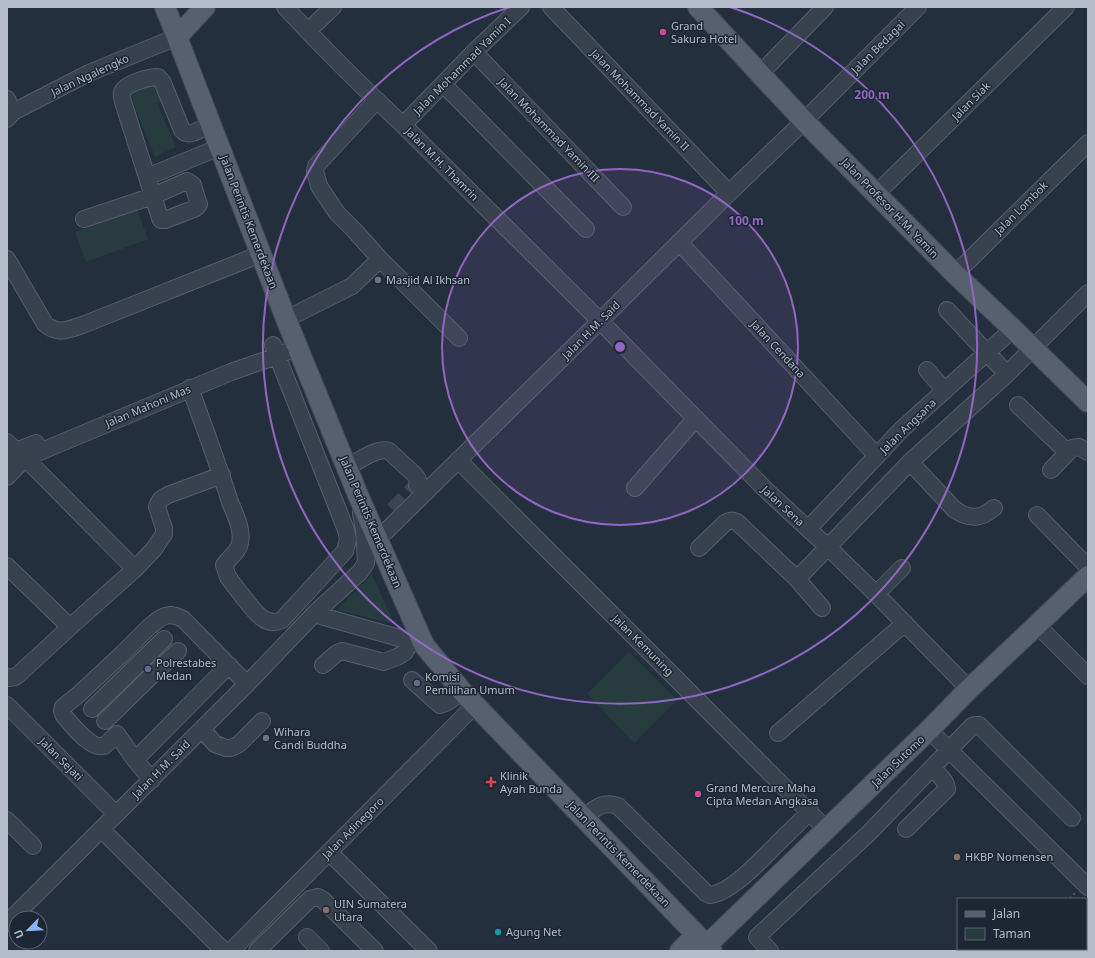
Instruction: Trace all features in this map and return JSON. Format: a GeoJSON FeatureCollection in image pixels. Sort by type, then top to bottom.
{"type":"FeatureCollection","features":[{"type":"Feature","properties":{"kind":"main road","name":"Jalan Perintis Kemerdekaan"},"geometry":{"type":"LineString","coordinates":[[165,7],[286,319],[358,495],[376,534],[417,643],[475,706],[584,817],[704,946]]}},
{"type":"Feature","properties":{"kind":"main road"},"geometry":{"type":"LineString","coordinates":[[177,37],[205,7]]}},
{"type":"Feature","properties":{"kind":"main road","name":"Jalan Profesor H.M. Yamin"},"geometry":{"type":"LineString","coordinates":[[699,7],[804,121],[955,274],[1034,348],[1088,402]]}},
{"type":"Feature","properties":{"kind":"main road","name":"Jalan Sutomo"},"geometry":{"type":"LineString","coordinates":[[680,951],[704,946],[827,830],[969,689],[1088,576]]}},
{"type":"Feature","properties":{"kind":"street","name":"Jalan M.H. Thamrin"},"geometry":{"type":"LineString","coordinates":[[285,7],[600,321]]}},
{"type":"Feature","properties":{"kind":"street"},"geometry":{"type":"LineString","coordinates":[[308,31],[333,7]]}},
{"type":"Feature","properties":{"kind":"street","name":"Jalan Mohammad Yamin I"},"geometry":{"type":"LineString","coordinates":[[403,125],[474,52],[521,7]]}},
{"type":"Feature","properties":{"kind":"street","name":"Jalan Mohammad Yamin II"},"geometry":{"type":"LineString","coordinates":[[551,7],[729,193]]}},
{"type":"Feature","properties":{"kind":"street"},"geometry":{"type":"LineString","coordinates":[[760,74],[825,7]]}},
{"type":"Feature","properties":{"kind":"street","name":"Jalan Bedagai"},"geometry":{"type":"LineString","coordinates":[[804,121],[918,7]]}},
{"type":"Feature","properties":{"kind":"street","name":"Jalan Siak"},"geometry":{"type":"LineString","coordinates":[[876,194],[1066,7]]}},
{"type":"Feature","properties":{"kind":"street","name":"Jalan Ngalengko"},"geometry":{"type":"LineString","coordinates":[[9,110],[89,73],[177,37]]}},
{"type":"Feature","properties":{"kind":"street","name":"Jalan Mohammad Yamin III"},"geometry":{"type":"LineString","coordinates":[[474,52],[623,207]]}},
{"type":"Feature","properties":{"kind":"street"},"geometry":{"type":"LineString","coordinates":[[84,219],[153,196],[123,102],[122,93],[125,88],[151,77],[158,77],[162,81],[183,132],[187,134],[192,133],[210,124]]}},
{"type":"Feature","properties":{"kind":"street"},"geometry":{"type":"LineString","coordinates":[[443,84],[586,229]]}},
{"type":"Feature","properties":{"kind":"street"},"geometry":{"type":"LineString","coordinates":[[377,100],[316,166],[315,171],[318,186],[338,213],[380,259],[459,338]]}},
{"type":"Feature","properties":{"kind":"street","name":"Jalan H.M. Said"},"geometry":{"type":"LineString","coordinates":[[376,534],[458,460],[804,121]]}},
{"type":"Feature","properties":{"kind":"street","name":"Jalan Lombok"},"geometry":{"type":"LineString","coordinates":[[955,274],[1088,143]]}},
{"type":"Feature","properties":{"kind":"street"},"geometry":{"type":"LineString","coordinates":[[147,177],[220,148]]}},
{"type":"Feature","properties":{"kind":"street","name":"Jalan Cendana"},"geometry":{"type":"LineString","coordinates":[[679,242],[877,456]]}},
{"type":"Feature","properties":{"kind":"street"},"geometry":{"type":"LineString","coordinates":[[7,259],[44,324],[50,329],[57,331],[66,330],[85,324],[261,254]]}},
{"type":"Feature","properties":{"kind":"street"},"geometry":{"type":"LineString","coordinates":[[286,319],[352,286],[380,259]]}},
{"type":"Feature","properties":{"kind":"street"},"geometry":{"type":"LineString","coordinates":[[797,579],[910,462],[1007,374],[1088,293]]}},
{"type":"Feature","properties":{"kind":"street"},"geometry":{"type":"LineString","coordinates":[[947,310],[993,347],[1007,374]]}},
{"type":"Feature","properties":{"kind":"street","name":"Jalan Sena"},"geometry":{"type":"LineString","coordinates":[[600,321],[764,488],[876,594],[969,689]]}},
{"type":"Feature","properties":{"kind":"street","name":"Jalan Angsana"},"geometry":{"type":"LineString","coordinates":[[808,529],[902,429],[1013,329]]}},
{"type":"Feature","properties":{"kind":"street","name":"Jalan Mahoni Mas"},"geometry":{"type":"LineString","coordinates":[[14,453],[296,342]]}},
{"type":"Feature","properties":{"kind":"street"},"geometry":{"type":"LineString","coordinates":[[190,388],[222,475],[239,527],[241,539],[239,548],[230,556],[224,565],[225,572],[256,612],[269,622],[277,622],[282,620],[345,550],[348,539],[275,351]]}},
{"type":"Feature","properties":{"kind":"street","name":"Jalan Mahoni Mas"},"geometry":{"type":"LineString","coordinates":[[14,453],[231,372],[275,351]]}},
{"type":"Feature","properties":{"kind":"street"},"geometry":{"type":"LineString","coordinates":[[927,370],[945,391]]}},
{"type":"Feature","properties":{"kind":"street"},"geometry":{"type":"LineString","coordinates":[[1018,405],[1067,452]]}},
{"type":"Feature","properties":{"kind":"street"},"geometry":{"type":"LineString","coordinates":[[635,488],[696,418]]}},
{"type":"Feature","properties":{"kind":"street"},"geometry":{"type":"LineString","coordinates":[[1051,470],[1067,452],[1076,446],[1088,452]]}},
{"type":"Feature","properties":{"kind":"street"},"geometry":{"type":"LineString","coordinates":[[347,468],[377,451],[389,451],[418,478],[417,485]]}},
{"type":"Feature","properties":{"kind":"street"},"geometry":{"type":"LineString","coordinates":[[14,453],[135,569]]}},
{"type":"Feature","properties":{"kind":"street","name":"Jalan Mahoni Mas"},"geometry":{"type":"LineString","coordinates":[[7,477],[14,453]]}},
{"type":"Feature","properties":{"kind":"street","name":"Jalan Kemuning"},"geometry":{"type":"LineString","coordinates":[[458,460],[810,811],[827,830]]}},
{"type":"Feature","properties":{"kind":"street"},"geometry":{"type":"LineString","coordinates":[[910,462],[960,514],[975,517],[994,508]]}},
{"type":"Feature","properties":{"kind":"street"},"geometry":{"type":"LineString","coordinates":[[7,677],[15,677],[19,674],[135,569],[154,548],[164,534],[158,507],[161,499],[222,475]]}},
{"type":"Feature","properties":{"kind":"street","name":"Jalan H.M. Said"},"geometry":{"type":"LineString","coordinates":[[7,923],[152,780],[314,614],[360,572],[366,564],[364,530],[358,495]]}},
{"type":"Feature","properties":{"kind":"street"},"geometry":{"type":"LineString","coordinates":[[376,534],[393,510]]}},
{"type":"Feature","properties":{"kind":"street"},"geometry":{"type":"LineString","coordinates":[[1037,515],[1088,567]]}},
{"type":"Feature","properties":{"kind":"street"},"geometry":{"type":"LineString","coordinates":[[699,548],[725,523],[733,520],[737,522],[797,579],[822,608]]}},
{"type":"Feature","properties":{"kind":"street"},"geometry":{"type":"LineString","coordinates":[[7,566],[70,627]]}},
{"type":"Feature","properties":{"kind":"street"},"geometry":{"type":"LineString","coordinates":[[876,594],[902,568]]}},
{"type":"Feature","properties":{"kind":"street"},"geometry":{"type":"LineString","coordinates":[[314,614],[417,643]]}},
{"type":"Feature","properties":{"kind":"street"},"geometry":{"type":"LineString","coordinates":[[117,734],[104,746],[95,746],[88,741],[64,716],[62,711],[63,707],[78,695],[159,619],[176,616],[183,619],[247,684]]}},
{"type":"Feature","properties":{"kind":"street"},"geometry":{"type":"LineString","coordinates":[[778,733],[905,623]]}},
{"type":"Feature","properties":{"kind":"street"},"geometry":{"type":"LineString","coordinates":[[1037,625],[1088,676]]}},
{"type":"Feature","properties":{"kind":"street"},"geometry":{"type":"LineString","coordinates":[[92,709],[164,639]]}},
{"type":"Feature","properties":{"kind":"street"},"geometry":{"type":"LineString","coordinates":[[323,665],[337,653],[342,651],[384,662],[399,656],[417,643]]}},
{"type":"Feature","properties":{"kind":"street"},"geometry":{"type":"LineString","coordinates":[[105,721],[178,651]]}},
{"type":"Feature","properties":{"kind":"street"},"geometry":{"type":"LineString","coordinates":[[123,653],[148,679]]}},
{"type":"Feature","properties":{"kind":"street"},"geometry":{"type":"LineString","coordinates":[[135,760],[229,665]]}},
{"type":"Feature","properties":{"kind":"street"},"geometry":{"type":"LineString","coordinates":[[412,680],[440,704],[450,701],[461,690]]}},
{"type":"Feature","properties":{"kind":"street"},"geometry":{"type":"LineString","coordinates":[[78,695],[117,734],[135,760],[152,780]]}},
{"type":"Feature","properties":{"kind":"street","name":"Jalan Sejati"},"geometry":{"type":"LineString","coordinates":[[7,705],[116,814]]}},
{"type":"Feature","properties":{"kind":"street","name":"Jalan Adinegoro"},"geometry":{"type":"LineString","coordinates":[[231,951],[475,706]]}},
{"type":"Feature","properties":{"kind":"street"},"geometry":{"type":"LineString","coordinates":[[202,728],[215,744],[226,748],[231,748],[239,744],[262,721]]}},
{"type":"Feature","properties":{"kind":"street"},"geometry":{"type":"LineString","coordinates":[[770,951],[757,937],[870,832],[972,726],[979,725],[1072,818]]}},
{"type":"Feature","properties":{"kind":"street"},"geometry":{"type":"LineString","coordinates":[[929,730],[1088,887]]}},
{"type":"Feature","properties":{"kind":"street"},"geometry":{"type":"LineString","coordinates":[[906,829],[947,790],[947,785],[944,780],[932,768]]}},
{"type":"Feature","properties":{"kind":"street"},"geometry":{"type":"LineString","coordinates":[[584,817],[603,804],[618,806],[706,893],[710,895],[731,886],[739,880],[810,811]]}},
{"type":"Feature","properties":{"kind":"street"},"geometry":{"type":"LineString","coordinates":[[7,820],[33,846]]}},
{"type":"Feature","properties":{"kind":"street"},"geometry":{"type":"LineString","coordinates":[[101,829],[224,951]]}},
{"type":"Feature","properties":{"kind":"street"},"geometry":{"type":"LineString","coordinates":[[329,852],[429,951]]}},
{"type":"Feature","properties":{"kind":"street"},"geometry":{"type":"LineString","coordinates":[[257,951],[310,899],[318,897],[322,899],[375,951]]}},
{"type":"Feature","properties":{"kind":"street"},"geometry":{"type":"LineString","coordinates":[[307,937],[321,951]]}},
{"type":"Feature","properties":{"kind":"green space"},"geometry":{"type":"Polygon","coordinates":[[[155,82],[163,100],[157,103],[176,147],[155,157],[129,93],[155,82]]]}},
{"type":"Feature","properties":{"kind":"green space"},"geometry":{"type":"Polygon","coordinates":[[[137,209],[148,239],[86,262],[75,232],[137,209]]]}},
{"type":"Feature","properties":{"kind":"green space"},"geometry":{"type":"Polygon","coordinates":[[[372,574],[394,624],[337,610],[372,574]]]}},
{"type":"Feature","properties":{"kind":"green space"},"geometry":{"type":"Polygon","coordinates":[[[629,652],[677,700],[634,743],[587,694],[629,652]]]}},
{"type":"Feature","properties":{"kind":"tunnel"},"geometry":{"type":"LineString","coordinates":[[393,510],[417,485]]}},
{"type":"Feature","properties":{"kind":"place","name":"Grand Sakura Hotel"},"geometry":{"type":"Point","coordinates":[663,32]}},
{"type":"Feature","properties":{"kind":"place","name":"Masjid Al Ikhsan"},"geometry":{"type":"Point","coordinates":[378,280]}},
{"type":"Feature","properties":{"kind":"place","name":"Polrestabes Medan"},"geometry":{"type":"Point","coordinates":[148,669]}},
{"type":"Feature","properties":{"kind":"place","name":"Komisi Pemilihan Umum"},"geometry":{"type":"Point","coordinates":[417,683]}},
{"type":"Feature","properties":{"kind":"place","name":"Wihara Candi Buddha"},"geometry":{"type":"Point","coordinates":[266,738]}},
{"type":"Feature","properties":{"kind":"place","name":"Klinik Ayah Bunda"},"geometry":{"type":"Point","coordinates":[491,782]}},
{"type":"Feature","properties":{"kind":"place","name":"Grand Mercure Maha Cipta Medan Angkasa"},"geometry":{"type":"Point","coordinates":[698,794]}},
{"type":"Feature","properties":{"kind":"place","name":"HKBP Nomensen"},"geometry":{"type":"Point","coordinates":[957,857]}},
{"type":"Feature","properties":{"kind":"place","name":"UIN Sumatera Utara"},"geometry":{"type":"Point","coordinates":[326,910]}},
{"type":"Feature","properties":{"kind":"place","name":"Agung Net"},"geometry":{"type":"Point","coordinates":[498,932]}}]}
